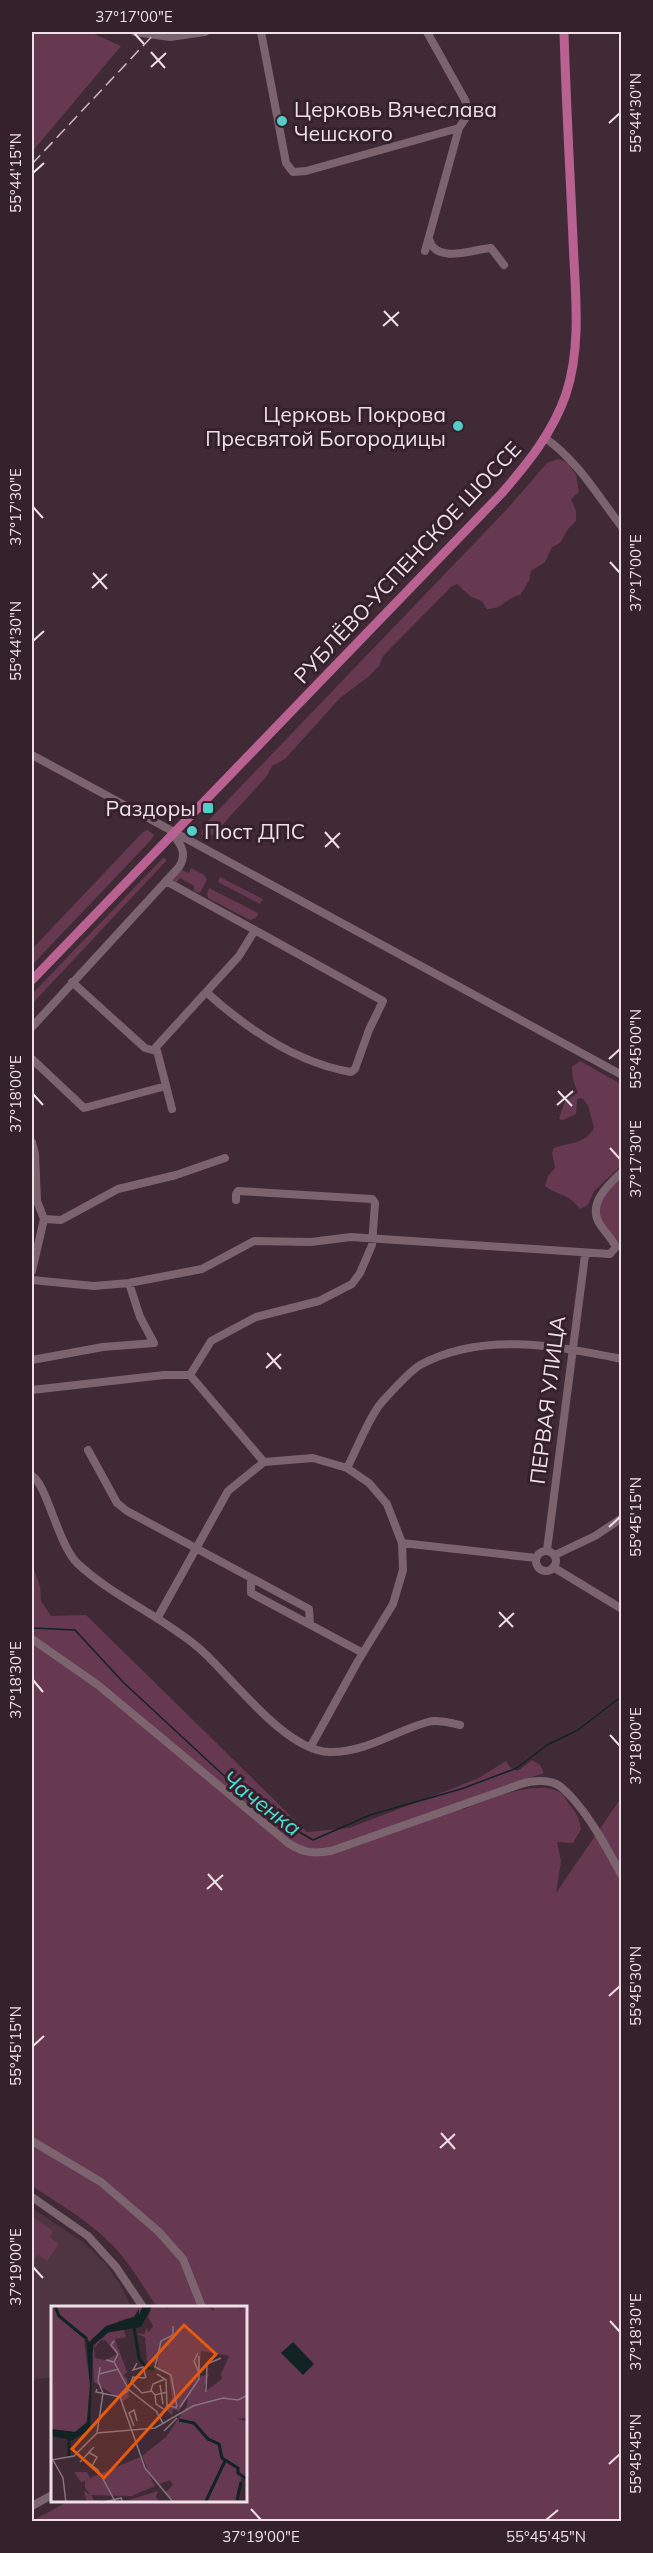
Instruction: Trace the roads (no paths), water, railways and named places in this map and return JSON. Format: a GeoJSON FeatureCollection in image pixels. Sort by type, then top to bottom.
{"type":"FeatureCollection","features":[{"type":"Feature","properties":{"kind":"main road","name":"РУБЛЁВО-УСПЕНСКОЕ ШОССЕ"},"geometry":{"type":"LineString","coordinates":[[32,980],[502,492],[526,465],[545,438],[566,394],[575,337],[571,150],[564,32]]}},
{"type":"Feature","properties":{"kind":"street"},"geometry":{"type":"LineString","coordinates":[[135,32],[170,37],[205,32]]}},
{"type":"Feature","properties":{"kind":"street"},"geometry":{"type":"LineString","coordinates":[[261,32],[286,163],[293,172],[306,171],[459,128]]}},
{"type":"Feature","properties":{"kind":"street"},"geometry":{"type":"LineString","coordinates":[[425,251],[459,128],[469,113],[465,100],[427,32]]}},
{"type":"Feature","properties":{"kind":"street"},"geometry":{"type":"LineString","coordinates":[[429,237],[431,246],[438,252],[459,254],[491,248],[504,265]]}},
{"type":"Feature","properties":{"kind":"street"},"geometry":{"type":"LineString","coordinates":[[545,438],[567,454],[621,527]]}},
{"type":"Feature","properties":{"kind":"street"},"geometry":{"type":"LineString","coordinates":[[32,755],[621,1075]]}},
{"type":"Feature","properties":{"kind":"street"},"geometry":{"type":"LineString","coordinates":[[32,1027],[179,867],[183,855],[182,847],[172,833]]}},
{"type":"Feature","properties":{"kind":"street"},"geometry":{"type":"LineString","coordinates":[[166,881],[383,1001],[369,1030],[354,1071],[348,1072],[302,1056],[240,1022],[206,992]]}},
{"type":"Feature","properties":{"kind":"street"},"geometry":{"type":"LineString","coordinates":[[172,1109],[156,1051],[158,1044],[239,956],[255,930]]}},
{"type":"Feature","properties":{"kind":"street"},"geometry":{"type":"LineString","coordinates":[[72,982],[145,1048],[156,1051]]}},
{"type":"Feature","properties":{"kind":"street"},"geometry":{"type":"LineString","coordinates":[[32,1059],[84,1108],[166,1086]]}},
{"type":"Feature","properties":{"kind":"street"},"geometry":{"type":"LineString","coordinates":[[32,1147],[37,1201],[44,1219],[32,1271]]}},
{"type":"Feature","properties":{"kind":"street"},"geometry":{"type":"LineString","coordinates":[[44,1219],[61,1221],[118,1189],[176,1175],[225,1158]]}},
{"type":"Feature","properties":{"kind":"street"},"geometry":{"type":"LineString","coordinates":[[621,1172],[600,1193],[597,1208],[599,1224],[621,1254]]}},
{"type":"Feature","properties":{"kind":"street"},"geometry":{"type":"LineString","coordinates":[[190,1375],[210,1341],[256,1317],[319,1301],[352,1284],[360,1273],[374,1238],[375,1203],[372,1199],[238,1191],[236,1200]]}},
{"type":"Feature","properties":{"kind":"street"},"geometry":{"type":"LineString","coordinates":[[32,1280],[94,1286],[129,1283],[202,1269],[216,1263],[244,1244],[261,1239],[311,1242],[345,1237],[374,1238],[585,1254],[610,1254],[616,1246]]}},
{"type":"Feature","properties":{"kind":"street","name":"ПЕРВАЯ УЛИЦА"},"geometry":{"type":"LineString","coordinates":[[547,1550],[585,1254]]}},
{"type":"Feature","properties":{"kind":"street"},"geometry":{"type":"LineString","coordinates":[[32,1360],[103,1347],[154,1343],[140,1317],[129,1283]]}},
{"type":"Feature","properties":{"kind":"street"},"geometry":{"type":"LineString","coordinates":[[347,1468],[380,1405],[418,1366],[443,1356],[495,1345],[535,1344],[621,1359]]}},
{"type":"Feature","properties":{"kind":"street"},"geometry":{"type":"LineString","coordinates":[[32,1390],[164,1375],[190,1375],[264,1462]]}},
{"type":"Feature","properties":{"kind":"street"},"geometry":{"type":"LineString","coordinates":[[88,1450],[117,1503],[127,1511],[309,1609],[310,1624]]}},
{"type":"Feature","properties":{"kind":"street"},"geometry":{"type":"LineString","coordinates":[[158,1617],[228,1491],[264,1462],[313,1458],[347,1468],[369,1483],[387,1504],[402,1543],[403,1570],[393,1604],[312,1746]]}},
{"type":"Feature","properties":{"kind":"street"},"geometry":{"type":"LineString","coordinates":[[32,1476],[36,1478],[46,1495],[57,1530],[73,1558],[93,1578],[158,1617],[200,1649],[270,1720],[299,1742],[327,1752],[364,1748],[431,1721],[460,1725]]}},
{"type":"Feature","properties":{"kind":"street"},"geometry":{"type":"LineString","coordinates":[[555,1555],[595,1536],[621,1518]]}},
{"type":"Feature","properties":{"kind":"street"},"geometry":{"type":"LineString","coordinates":[[402,1543],[536,1558]]}},
{"type":"Feature","properties":{"kind":"street"},"geometry":{"type":"LineString","coordinates":[[536,1558],[540,1552],[547,1550],[555,1555]]}},
{"type":"Feature","properties":{"kind":"street"},"geometry":{"type":"LineString","coordinates":[[554,1567],[555,1555]]}},
{"type":"Feature","properties":{"kind":"street"},"geometry":{"type":"LineString","coordinates":[[536,1558],[540,1569],[547,1571],[554,1567]]}},
{"type":"Feature","properties":{"kind":"street"},"geometry":{"type":"LineString","coordinates":[[554,1567],[621,1609]]}},
{"type":"Feature","properties":{"kind":"street"},"geometry":{"type":"LineString","coordinates":[[251,1579],[249,1588],[251,1593],[363,1653]]}},
{"type":"Feature","properties":{"kind":"street"},"geometry":{"type":"LineString","coordinates":[[32,1639],[98,1685],[288,1843],[302,1852],[312,1854],[331,1851],[521,1784],[541,1781],[560,1785],[591,1824],[621,1876]]}},
{"type":"Feature","properties":{"kind":"street"},"geometry":{"type":"LineString","coordinates":[[32,2141],[101,2182],[158,2231],[183,2259],[202,2306]]}},
{"type":"Feature","properties":{"kind":"street"},"geometry":{"type":"LineString","coordinates":[[32,2197],[88,2236],[116,2267],[142,2306]]}},
{"type":"Feature","properties":{"kind":"street"},"geometry":{"type":"LineString","coordinates":[[32,2506],[51,2496]]}},
{"type":"Feature","properties":{"kind":"waterway","name":"Чаченка"},"geometry":{"type":"LineString","coordinates":[[32,1628],[75,1630],[123,1682],[221,1773],[259,1804],[271,1805],[279,1820],[313,1840],[370,1815],[461,1789],[517,1768],[547,1745],[578,1730],[622,1696]]}},
{"type":"Feature","properties":{"kind":"railway"},"geometry":{"type":"LineString","coordinates":[[32,164],[156,32]]}},
{"type":"Feature","properties":{"kind":"place","name":"Церковь Вячеслава Чешского"},"geometry":{"type":"Point","coordinates":[282,121]}},
{"type":"Feature","properties":{"kind":"place","name":"Церковь Покрова Пресвятой Богородицы"},"geometry":{"type":"Point","coordinates":[458,426]}},
{"type":"Feature","properties":{"kind":"place","name":"Раздоры"},"geometry":{"type":"Point","coordinates":[208,808]}},
{"type":"Feature","properties":{"kind":"place","name":"Пост ДПС"},"geometry":{"type":"Point","coordinates":[192,831]}}]}
